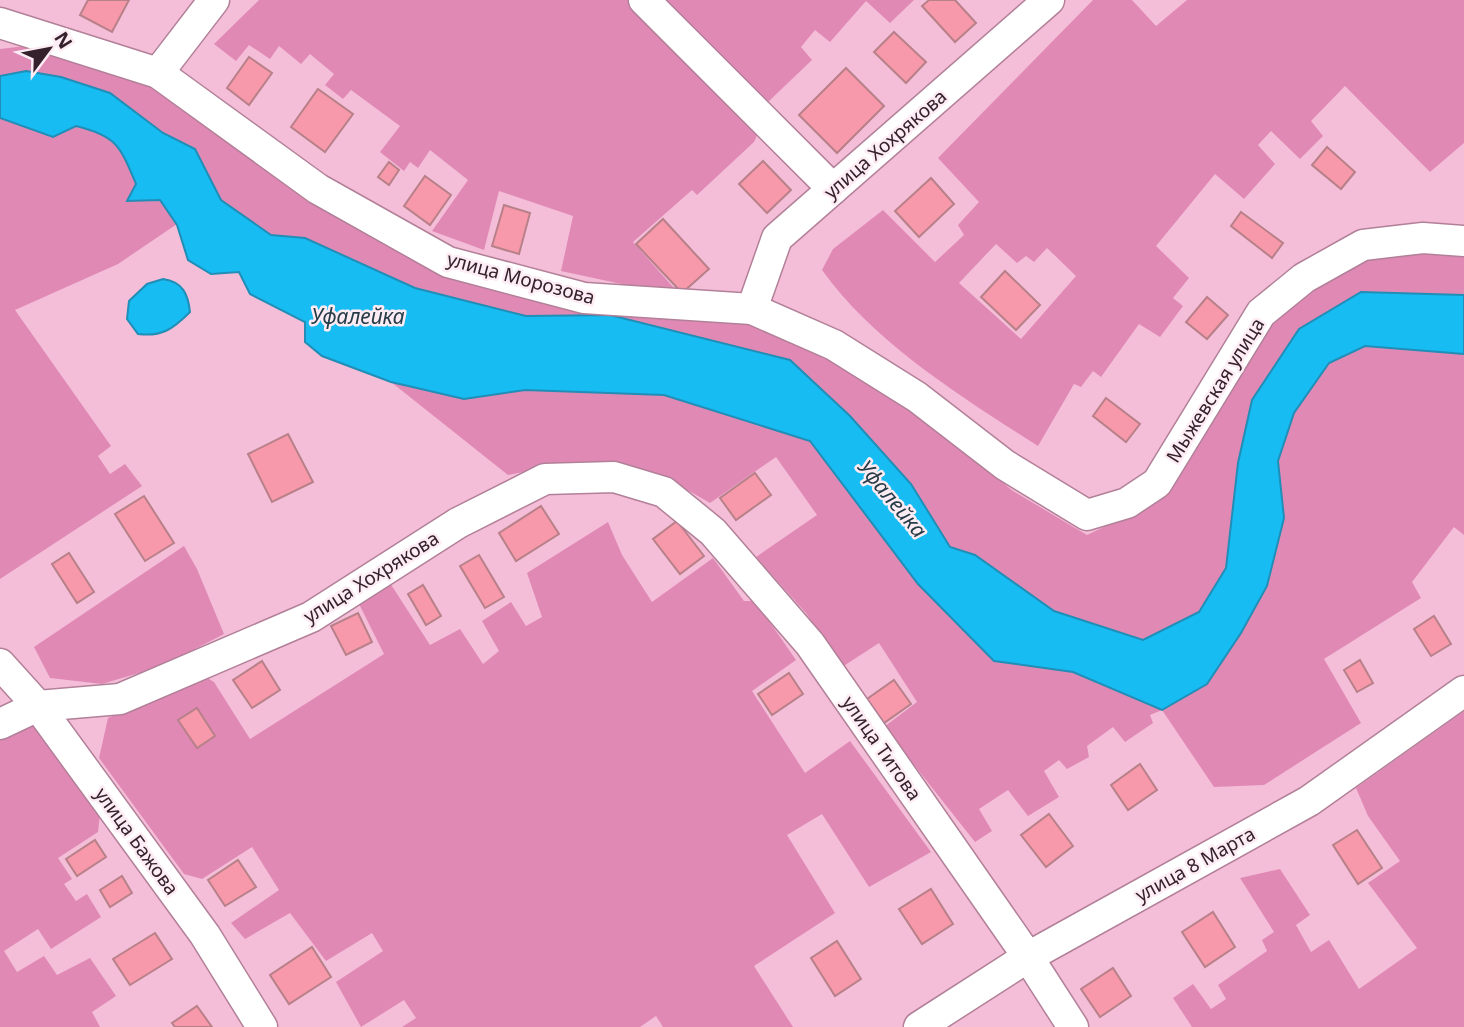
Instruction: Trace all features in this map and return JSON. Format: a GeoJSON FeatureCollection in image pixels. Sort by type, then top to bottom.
{"type":"FeatureCollection","features":[{"type":"Feature","properties":{"kind":"street"},"geometry":{"type":"LineString","coordinates":[[158,73],[215,0]]}},
{"type":"Feature","properties":{"kind":"street"},"geometry":{"type":"LineString","coordinates":[[644,0],[833,189]]}},
{"type":"Feature","properties":{"kind":"street","name":"улица Хохрякова"},"geometry":{"type":"LineString","coordinates":[[752,309],[777,238],[1049,0]]}},
{"type":"Feature","properties":{"kind":"street","name":"улица Морозова"},"geometry":{"type":"LineString","coordinates":[[0,23],[158,73],[318,189],[448,262],[584,298],[752,309],[834,345],[917,397],[1005,465],[1087,515]]}},
{"type":"Feature","properties":{"kind":"street","name":"Мыжевская улица"},"geometry":{"type":"LineString","coordinates":[[1087,515],[1128,503],[1157,483],[1261,313],[1304,278],[1363,246],[1423,238],[1464,241]]}},
{"type":"Feature","properties":{"kind":"street","name":"улица Хохрякова"},"geometry":{"type":"LineString","coordinates":[[0,724],[38,706],[120,699],[311,617],[457,523],[545,480],[614,477],[664,492]]}},
{"type":"Feature","properties":{"kind":"street","name":"улица Титова"},"geometry":{"type":"LineString","coordinates":[[664,492],[713,532],[810,644],[1028,957],[1073,1027]]}},
{"type":"Feature","properties":{"kind":"street","name":"улица Бажова"},"geometry":{"type":"LineString","coordinates":[[0,664],[38,706],[205,935],[262,1027]]}},
{"type":"Feature","properties":{"kind":"street","name":"улица 8 Марта"},"geometry":{"type":"LineString","coordinates":[[919,1027],[1028,957],[1309,801],[1464,691]]}},
{"type":"Feature","properties":{"kind":"shaded area"},"geometry":{"type":"Polygon","coordinates":[[[259,0],[631,0],[760,129],[754,142],[697,195],[692,190],[633,242],[682,297],[561,271],[573,216],[499,191],[484,250],[432,231],[468,180],[430,150],[418,168],[410,162],[404,171],[380,152],[400,126],[351,90],[343,99],[325,85],[334,74],[310,54],[301,64],[279,46],[270,59],[249,45],[236,61],[214,44],[259,0]]]}},
{"type":"Feature","properties":{"kind":"shaded area"},"geometry":{"type":"Polygon","coordinates":[[[663,0],[914,0],[890,23],[866,1],[830,42],[815,30],[801,47],[812,60],[768,102],[663,0]]]}},
{"type":"Feature","properties":{"kind":"shaded area"},"geometry":{"type":"Polygon","coordinates":[[[1093,0],[1132,0],[1156,26],[1187,0],[1464,0],[1464,143],[1430,172],[1345,86],[1311,121],[1323,136],[1300,159],[1271,131],[1258,145],[1275,164],[1244,199],[1215,174],[1156,246],[1189,278],[1173,298],[1183,306],[1160,337],[1139,324],[1101,377],[1093,371],[1081,387],[1074,384],[1038,446],[980,409],[893,345],[843,297],[822,270],[833,249],[883,210],[935,262],[964,235],[958,225],[979,202],[938,158],[1093,0]],[[996,244],[959,283],[1021,339],[1076,276],[1047,248],[1034,262],[1026,256],[1017,263],[996,244]]]}},
{"type":"Feature","properties":{"kind":"shaded area"},"geometry":{"type":"Polygon","coordinates":[[[25,46],[152,80],[444,269],[716,312],[803,343],[904,401],[1013,491],[1087,535],[1131,514],[1268,323],[1308,287],[1370,255],[1410,250],[1464,252],[1464,295],[1361,292],[1252,400],[1238,463],[1226,567],[1199,612],[1143,640],[1054,611],[975,555],[950,547],[911,484],[610,315],[526,316],[415,288],[305,238],[271,235],[221,200],[195,149],[163,133],[110,93],[26,71],[0,76],[0,49],[25,46]]]}},
{"type":"Feature","properties":{"kind":"shaded area"},"geometry":{"type":"Polygon","coordinates":[[[0,118],[53,137],[76,126],[102,134],[122,151],[137,184],[127,201],[160,200],[177,224],[118,264],[15,310],[111,446],[98,456],[110,474],[125,464],[142,486],[0,579],[0,118]]]}},
{"type":"Feature","properties":{"kind":"shaded area"},"geometry":{"type":"Polygon","coordinates":[[[1365,346],[1464,354],[1464,535],[1454,527],[1412,582],[1421,598],[1324,659],[1361,723],[1264,785],[1214,787],[1162,710],[1284,518],[1278,461],[1294,413],[1329,363],[1365,346]]]}},
{"type":"Feature","properties":{"kind":"shaded area"},"geometry":{"type":"Polygon","coordinates":[[[391,382],[464,399],[525,390],[664,395],[810,441],[918,584],[994,661],[1073,672],[1162,710],[1150,715],[1153,723],[1125,742],[1113,727],[1087,746],[1089,757],[1067,769],[1059,760],[1044,771],[1059,797],[1028,816],[1008,790],[979,809],[992,831],[975,842],[884,727],[917,702],[879,643],[842,667],[806,613],[756,557],[817,515],[776,457],[710,503],[677,484],[555,466],[508,475],[391,382]]]}},
{"type":"Feature","properties":{"kind":"shaded area"},"geometry":{"type":"Polygon","coordinates":[[[608,522],[622,555],[652,602],[713,558],[744,601],[755,601],[796,660],[752,691],[805,773],[850,741],[931,852],[869,887],[822,814],[787,835],[835,913],[754,966],[793,1027],[663,1027],[656,1016],[640,1027],[402,1027],[416,1018],[404,1000],[361,1027],[336,982],[383,951],[372,933],[326,961],[290,913],[245,939],[231,923],[279,890],[252,847],[202,879],[184,874],[99,758],[108,718],[204,676],[214,682],[250,739],[384,654],[359,604],[390,583],[430,645],[460,629],[483,664],[499,651],[482,621],[511,602],[526,626],[542,617],[527,573],[608,522]]]}},
{"type":"Feature","properties":{"kind":"shaded area"},"geometry":{"type":"Polygon","coordinates":[[[184,546],[197,569],[224,634],[162,666],[102,684],[50,678],[34,647],[184,546]]]}},
{"type":"Feature","properties":{"kind":"shaded area"},"geometry":{"type":"Polygon","coordinates":[[[1464,711],[1464,1027],[1192,1027],[1173,998],[1193,984],[1211,1009],[1226,999],[1218,985],[1267,951],[1262,940],[1274,932],[1240,878],[1280,869],[1310,915],[1296,925],[1311,952],[1329,940],[1359,989],[1417,948],[1368,883],[1400,861],[1368,816],[1356,788],[1464,711]]]}},
{"type":"Feature","properties":{"kind":"shaded area"},"geometry":{"type":"Polygon","coordinates":[[[36,724],[100,814],[98,832],[58,858],[72,879],[64,884],[76,901],[87,894],[101,917],[51,949],[38,929],[4,951],[17,972],[44,956],[57,975],[90,958],[116,996],[92,1012],[100,1027],[0,1027],[0,737],[36,724]]]}},
{"type":"Feature","properties":{"kind":"water","name":"Уфалейка"},"geometry":{"type":"Polygon","coordinates":[[[26,71],[61,77],[110,93],[163,133],[195,149],[221,200],[271,235],[305,238],[415,288],[526,316],[610,315],[790,360],[850,416],[911,484],[950,547],[975,555],[1054,611],[1143,640],[1199,612],[1226,568],[1238,463],[1252,400],[1299,329],[1361,292],[1464,295],[1464,354],[1365,346],[1329,363],[1294,413],[1278,461],[1284,518],[1267,586],[1241,633],[1207,684],[1162,710],[1073,672],[994,661],[918,584],[810,441],[664,395],[525,390],[464,399],[391,382],[322,356],[305,342],[305,322],[250,294],[239,272],[211,274],[188,260],[177,225],[160,200],[127,201],[136,184],[126,160],[109,139],[76,126],[53,137],[0,118],[0,76],[26,71]]]}},
{"type":"Feature","properties":{"kind":"water"},"geometry":{"type":"Polygon","coordinates":[[[163,279],[180,286],[188,300],[190,312],[161,333],[138,334],[127,319],[129,301],[147,284],[163,279]]]}},
{"type":"Feature","properties":{"kind":"building"},"geometry":{"type":"Polygon","coordinates":[[[88,0],[129,0],[112,32],[80,15],[88,0]]]}},
{"type":"Feature","properties":{"kind":"building"},"geometry":{"type":"Polygon","coordinates":[[[929,0],[955,0],[976,23],[955,42],[922,6],[929,0]]]}},
{"type":"Feature","properties":{"kind":"building"},"geometry":{"type":"Polygon","coordinates":[[[894,32],[926,62],[906,83],[874,52],[894,32]]]}},
{"type":"Feature","properties":{"kind":"building"},"geometry":{"type":"Polygon","coordinates":[[[249,57],[272,73],[249,105],[227,88],[249,57]]]}},
{"type":"Feature","properties":{"kind":"building"},"geometry":{"type":"Polygon","coordinates":[[[846,68],[884,106],[837,153],[799,115],[846,68]]]}},
{"type":"Feature","properties":{"kind":"building"},"geometry":{"type":"Polygon","coordinates":[[[318,89],[353,114],[325,152],[291,127],[318,89]]]}},
{"type":"Feature","properties":{"kind":"building"},"geometry":{"type":"Polygon","coordinates":[[[1327,147],[1355,172],[1341,189],[1312,165],[1327,147]]]}},
{"type":"Feature","properties":{"kind":"building"},"geometry":{"type":"Polygon","coordinates":[[[763,161],[791,190],[767,213],[739,184],[763,161]]]}},
{"type":"Feature","properties":{"kind":"building"},"geometry":{"type":"Polygon","coordinates":[[[389,162],[399,170],[389,185],[378,177],[389,162]]]}},
{"type":"Feature","properties":{"kind":"building"},"geometry":{"type":"Polygon","coordinates":[[[425,176],[451,195],[430,225],[404,206],[425,176]]]}},
{"type":"Feature","properties":{"kind":"building"},"geometry":{"type":"Polygon","coordinates":[[[931,178],[954,204],[919,237],[895,211],[931,178]]]}},
{"type":"Feature","properties":{"kind":"building"},"geometry":{"type":"Polygon","coordinates":[[[504,205],[530,213],[519,254],[492,246],[504,205]]]}},
{"type":"Feature","properties":{"kind":"building"},"geometry":{"type":"Polygon","coordinates":[[[1241,212],[1283,243],[1272,258],[1231,226],[1241,212]]]}},
{"type":"Feature","properties":{"kind":"building"},"geometry":{"type":"Polygon","coordinates":[[[663,219],[709,269],[682,293],[636,244],[663,219]]]}},
{"type":"Feature","properties":{"kind":"building"},"geometry":{"type":"Polygon","coordinates":[[[1005,271],[1040,305],[1016,330],[981,297],[1005,271]]]}},
{"type":"Feature","properties":{"kind":"building"},"geometry":{"type":"Polygon","coordinates":[[[1207,297],[1228,315],[1207,339],[1186,322],[1207,297]]]}},
{"type":"Feature","properties":{"kind":"building"},"geometry":{"type":"Polygon","coordinates":[[[1106,398],[1140,424],[1126,442],[1093,416],[1106,398]]]}},
{"type":"Feature","properties":{"kind":"building"},"geometry":{"type":"Polygon","coordinates":[[[288,434],[313,482],[272,502],[248,454],[288,434]]]}},
{"type":"Feature","properties":{"kind":"building"},"geometry":{"type":"Polygon","coordinates":[[[755,473],[771,495],[736,520],[720,498],[755,473]]]}},
{"type":"Feature","properties":{"kind":"building"},"geometry":{"type":"Polygon","coordinates":[[[144,496],[174,543],[145,561],[115,514],[144,496]]]}},
{"type":"Feature","properties":{"kind":"building"},"geometry":{"type":"Polygon","coordinates":[[[541,506],[559,534],[516,561],[499,533],[541,506]]]}},
{"type":"Feature","properties":{"kind":"building"},"geometry":{"type":"Polygon","coordinates":[[[677,521],[704,556],[680,574],[653,539],[677,521]]]}},
{"type":"Feature","properties":{"kind":"building"},"geometry":{"type":"Polygon","coordinates":[[[69,553],[94,592],[77,603],[52,564],[69,553]]]}},
{"type":"Feature","properties":{"kind":"building"},"geometry":{"type":"Polygon","coordinates":[[[479,555],[504,597],[485,608],[460,566],[479,555]]]}},
{"type":"Feature","properties":{"kind":"building"},"geometry":{"type":"Polygon","coordinates":[[[423,585],[441,616],[426,625],[408,594],[423,585]]]}},
{"type":"Feature","properties":{"kind":"building"},"geometry":{"type":"Polygon","coordinates":[[[358,613],[372,642],[346,655],[331,626],[358,613]]]}},
{"type":"Feature","properties":{"kind":"building"},"geometry":{"type":"Polygon","coordinates":[[[1434,616],[1451,644],[1431,656],[1414,629],[1434,616]]]}},
{"type":"Feature","properties":{"kind":"building"},"geometry":{"type":"Polygon","coordinates":[[[1360,660],[1373,683],[1357,692],[1344,670],[1360,660]]]}},
{"type":"Feature","properties":{"kind":"building"},"geometry":{"type":"Polygon","coordinates":[[[262,661],[280,690],[252,708],[233,680],[262,661]]]}},
{"type":"Feature","properties":{"kind":"building"},"geometry":{"type":"Polygon","coordinates":[[[789,673],[803,694],[772,715],[758,694],[789,673]]]}},
{"type":"Feature","properties":{"kind":"building"},"geometry":{"type":"Polygon","coordinates":[[[894,680],[911,704],[884,723],[867,699],[894,680]]]}},
{"type":"Feature","properties":{"kind":"building"},"geometry":{"type":"Polygon","coordinates":[[[197,708],[215,736],[197,748],[178,720],[197,708]]]}},
{"type":"Feature","properties":{"kind":"building"},"geometry":{"type":"Polygon","coordinates":[[[1140,764],[1157,790],[1128,810],[1111,785],[1140,764]]]}},
{"type":"Feature","properties":{"kind":"building"},"geometry":{"type":"Polygon","coordinates":[[[1049,814],[1073,846],[1046,867],[1021,835],[1049,814]]]}},
{"type":"Feature","properties":{"kind":"building"},"geometry":{"type":"Polygon","coordinates":[[[1357,830],[1382,868],[1358,884],[1333,845],[1357,830]]]}},
{"type":"Feature","properties":{"kind":"building"},"geometry":{"type":"Polygon","coordinates":[[[95,840],[106,857],[77,876],[66,859],[95,840]]]}},
{"type":"Feature","properties":{"kind":"building"},"geometry":{"type":"Polygon","coordinates":[[[238,860],[256,887],[225,906],[208,880],[238,860]]]}},
{"type":"Feature","properties":{"kind":"building"},"geometry":{"type":"Polygon","coordinates":[[[122,876],[132,893],[110,907],[100,890],[122,876]]]}},
{"type":"Feature","properties":{"kind":"building"},"geometry":{"type":"Polygon","coordinates":[[[931,889],[953,924],[922,944],[899,909],[931,889]]]}},
{"type":"Feature","properties":{"kind":"building"},"geometry":{"type":"Polygon","coordinates":[[[1213,912],[1235,947],[1205,967],[1182,932],[1213,912]]]}},
{"type":"Feature","properties":{"kind":"building"},"geometry":{"type":"Polygon","coordinates":[[[155,933],[172,959],[130,985],[113,959],[155,933]]]}},
{"type":"Feature","properties":{"kind":"building"},"geometry":{"type":"Polygon","coordinates":[[[837,941],[861,979],[835,996],[811,958],[837,941]]]}},
{"type":"Feature","properties":{"kind":"building"},"geometry":{"type":"Polygon","coordinates":[[[312,947],[331,977],[289,1004],[270,975],[312,947]]]}},
{"type":"Feature","properties":{"kind":"building"},"geometry":{"type":"Polygon","coordinates":[[[1113,968],[1131,996],[1100,1017],[1081,989],[1113,968]]]}},
{"type":"Feature","properties":{"kind":"building"},"geometry":{"type":"Polygon","coordinates":[[[197,1006],[212,1027],[175,1027],[172,1023],[197,1006]]]}}]}
